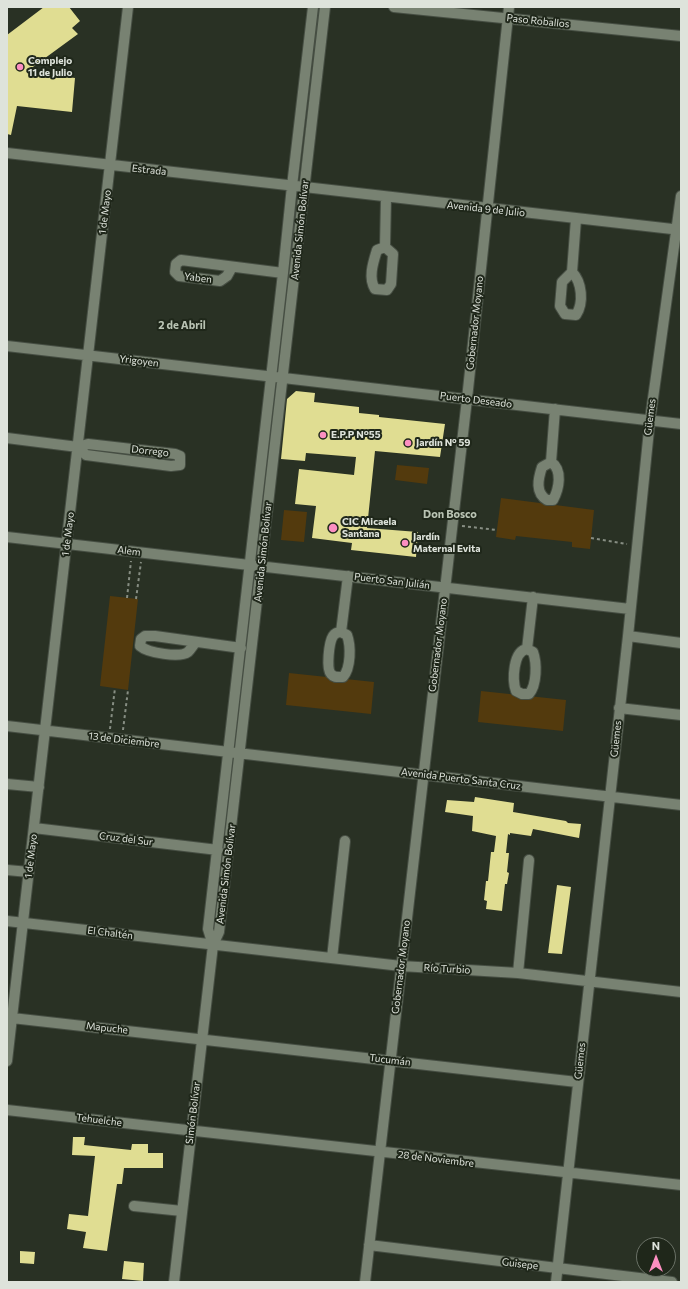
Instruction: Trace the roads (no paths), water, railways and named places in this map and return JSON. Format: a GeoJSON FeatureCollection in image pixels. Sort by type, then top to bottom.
{"type":"FeatureCollection","features":[{"type":"Feature","properties":{"kind":"street","name":"1 de Mayo"},"geometry":{"type":"LineString","coordinates":[[7,1061],[12,1018],[11,998],[23,923],[128,7]]}},
{"type":"Feature","properties":{"kind":"street","name":"Avenida Simón Bolívar"},"geometry":{"type":"LineString","coordinates":[[213,945],[208,929],[272,376],[292,186],[314,7]]}},
{"type":"Feature","properties":{"kind":"street","name":"Avenida Simón Bolívar"},"geometry":{"type":"LineString","coordinates":[[213,945],[219,932],[241,753],[325,7]]}},
{"type":"Feature","properties":{"kind":"street","name":"Paso Roballos"},"geometry":{"type":"LineString","coordinates":[[394,7],[681,36]]}},
{"type":"Feature","properties":{"kind":"street","name":"Gobernador Moyano"},"geometry":{"type":"LineString","coordinates":[[365,1282],[467,399],[509,7]]}},
{"type":"Feature","properties":{"kind":"street","name":"Estrada"},"geometry":{"type":"LineString","coordinates":[[7,153],[292,186]]}},
{"type":"Feature","properties":{"kind":"street","name":"Avenida 9 de Julio"},"geometry":{"type":"LineString","coordinates":[[292,186],[487,209],[679,229]]}},
{"type":"Feature","properties":{"kind":"street","name":"Güemes"},"geometry":{"type":"LineString","coordinates":[[556,1282],[588,981],[628,636],[636,545],[650,420],[679,229],[681,196]]}},
{"type":"Feature","properties":{"kind":"street"},"geometry":{"type":"LineString","coordinates":[[385,247],[386,197]]}},
{"type":"Feature","properties":{"kind":"street"},"geometry":{"type":"LineString","coordinates":[[572,272],[576,218]]}},
{"type":"Feature","properties":{"kind":"street","name":"Yaben"},"geometry":{"type":"LineString","coordinates":[[232,266],[227,276],[220,281],[179,276],[175,272],[176,264],[181,260],[232,266],[283,273]]}},
{"type":"Feature","properties":{"kind":"street","name":"Yrigoyen"},"geometry":{"type":"LineString","coordinates":[[7,346],[272,376]]}},
{"type":"Feature","properties":{"kind":"street","name":"Puerto Deseado"},"geometry":{"type":"LineString","coordinates":[[272,376],[681,424]]}},
{"type":"Feature","properties":{"kind":"street"},"geometry":{"type":"LineString","coordinates":[[551,462],[555,409]]}},
{"type":"Feature","properties":{"kind":"street","name":"Dorrego"},"geometry":{"type":"LineString","coordinates":[[7,438],[78,447],[88,444],[175,454],[180,456],[180,465],[171,466],[86,455],[78,447]]}},
{"type":"Feature","properties":{"kind":"street","name":"Alem"},"geometry":{"type":"LineString","coordinates":[[7,537],[250,565]]}},
{"type":"Feature","properties":{"kind":"street","name":"Puerto San Julián"},"geometry":{"type":"LineString","coordinates":[[250,565],[630,609]]}},
{"type":"Feature","properties":{"kind":"street"},"geometry":{"type":"LineString","coordinates":[[341,632],[348,576]]}},
{"type":"Feature","properties":{"kind":"street"},"geometry":{"type":"LineString","coordinates":[[527,649],[533,597]]}},
{"type":"Feature","properties":{"kind":"street"},"geometry":{"type":"LineString","coordinates":[[196,642],[189,651],[182,655],[145,651],[140,646],[141,639],[145,636],[196,642],[241,648]]}},
{"type":"Feature","properties":{"kind":"street"},"geometry":{"type":"LineString","coordinates":[[628,636],[681,643]]}},
{"type":"Feature","properties":{"kind":"street"},"geometry":{"type":"LineString","coordinates":[[619,708],[681,715]]}},
{"type":"Feature","properties":{"kind":"street","name":"13 de Diciembre"},"geometry":{"type":"LineString","coordinates":[[7,726],[241,753]]}},
{"type":"Feature","properties":{"kind":"street","name":"Avenida Puerto Santa Cruz"},"geometry":{"type":"LineString","coordinates":[[241,753],[681,805]]}},
{"type":"Feature","properties":{"kind":"street"},"geometry":{"type":"LineString","coordinates":[[7,784],[39,787]]}},
{"type":"Feature","properties":{"kind":"street","name":"Cruz del Sur"},"geometry":{"type":"LineString","coordinates":[[34,828],[218,850]]}},
{"type":"Feature","properties":{"kind":"street"},"geometry":{"type":"LineString","coordinates":[[332,958],[345,841]]}},
{"type":"Feature","properties":{"kind":"street"},"geometry":{"type":"LineString","coordinates":[[518,973],[529,860]]}},
{"type":"Feature","properties":{"kind":"street"},"geometry":{"type":"LineString","coordinates":[[7,870],[29,872]]}},
{"type":"Feature","properties":{"kind":"street","name":"El Chaltén"},"geometry":{"type":"LineString","coordinates":[[7,921],[213,945]]}},
{"type":"Feature","properties":{"kind":"street","name":"Río Turbio"},"geometry":{"type":"LineString","coordinates":[[213,945],[401,966],[518,973],[681,992]]}},
{"type":"Feature","properties":{"kind":"street","name":"Simón Bolívar"},"geometry":{"type":"LineString","coordinates":[[174,1282],[213,945]]}},
{"type":"Feature","properties":{"kind":"street","name":"Mapuche"},"geometry":{"type":"LineString","coordinates":[[12,1018],[202,1038]]}},
{"type":"Feature","properties":{"kind":"street","name":"Tucumán"},"geometry":{"type":"LineString","coordinates":[[202,1038],[578,1082]]}},
{"type":"Feature","properties":{"kind":"street","name":"Tehuelche"},"geometry":{"type":"LineString","coordinates":[[7,1110],[191,1131]]}},
{"type":"Feature","properties":{"kind":"street","name":"28 de Noviembre"},"geometry":{"type":"LineString","coordinates":[[191,1131],[568,1174],[681,1185]]}},
{"type":"Feature","properties":{"kind":"street"},"geometry":{"type":"LineString","coordinates":[[134,1206],[182,1211]]}},
{"type":"Feature","properties":{"kind":"street","name":"Guisepe"},"geometry":{"type":"LineString","coordinates":[[369,1245],[672,1282]]}},
{"type":"Feature","properties":{"kind":"place","name":"Complejo 11 de Julio"},"geometry":{"type":"Point","coordinates":[20,67]}},
{"type":"Feature","properties":{"kind":"place","name":"E.P.P N°55"},"geometry":{"type":"Point","coordinates":[323,435]}},
{"type":"Feature","properties":{"kind":"place","name":"Jardín Nº 59"},"geometry":{"type":"Point","coordinates":[408,443]}},
{"type":"Feature","properties":{"kind":"place","name":"CIC Micaela Santana"},"geometry":{"type":"Point","coordinates":[333,528]}},
{"type":"Feature","properties":{"kind":"place","name":"Jardín Maternal Evita"},"geometry":{"type":"Point","coordinates":[405,543]}},
{"type":"Feature","properties":{"kind":"district","name":"2 de Abril"},"geometry":{"type":"Point","coordinates":[182,325]}},
{"type":"Feature","properties":{"kind":"district","name":"Don Bosco"},"geometry":{"type":"Point","coordinates":[450,514]}}]}
